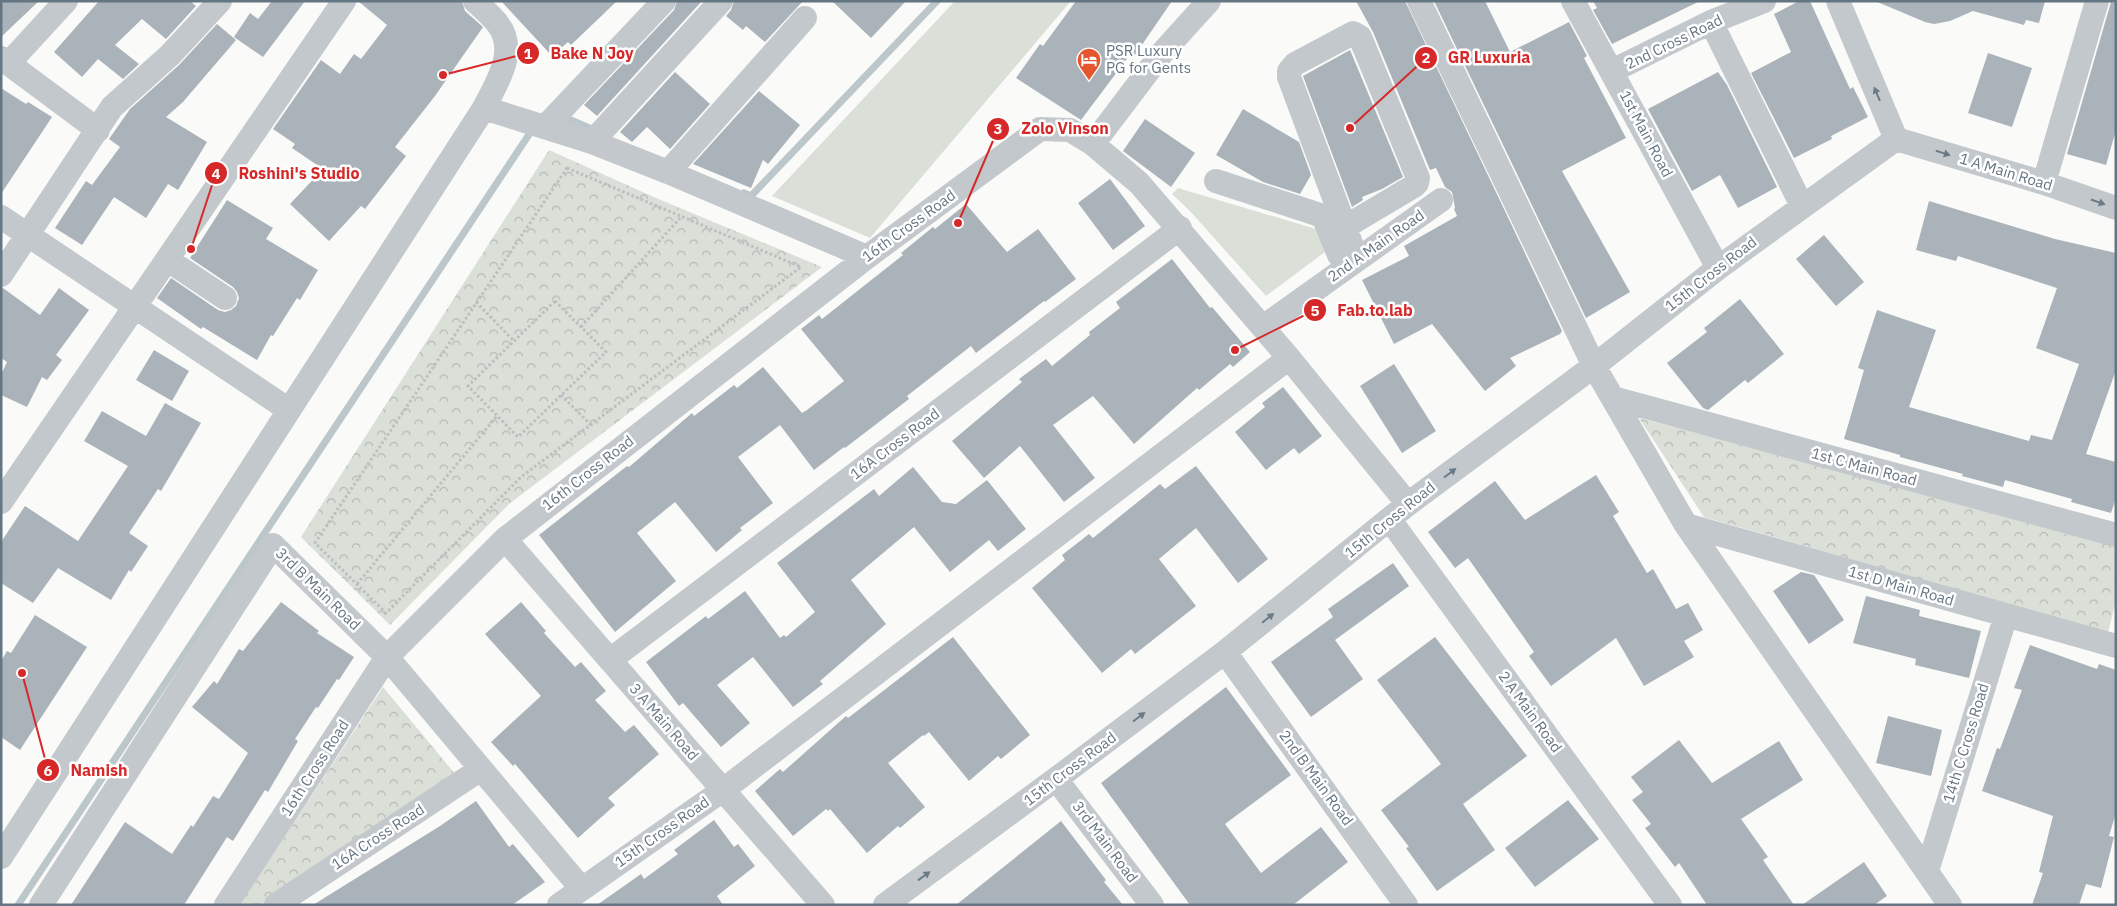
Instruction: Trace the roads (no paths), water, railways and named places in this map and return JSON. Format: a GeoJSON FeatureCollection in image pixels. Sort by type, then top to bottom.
{"type":"FeatureCollection","features":[{"type":"Feature","properties":{"kind":"street"},"geometry":{"type":"LineString","coordinates":[[66,1],[5,60],[98,130]]}},
{"type":"Feature","properties":{"kind":"street"},"geometry":{"type":"LineString","coordinates":[[1,275],[112,108],[170,55],[220,1]]}},
{"type":"Feature","properties":{"kind":"street"},"geometry":{"type":"LineString","coordinates":[[1,502],[344,1]]}},
{"type":"Feature","properties":{"kind":"street"},"geometry":{"type":"LineString","coordinates":[[1,856],[484,108],[505,64],[507,48],[498,24],[475,1]]}},
{"type":"Feature","properties":{"kind":"street"},"geometry":{"type":"LineString","coordinates":[[546,127],[664,1]]}},
{"type":"Feature","properties":{"kind":"street"},"geometry":{"type":"LineString","coordinates":[[592,142],[721,1]]}},
{"type":"Feature","properties":{"kind":"street"},"geometry":{"type":"LineString","coordinates":[[1209,1],[1162,52],[1093,144],[1139,183],[1180,228],[1408,504]]}},
{"type":"Feature","properties":{"kind":"street"},"geometry":{"type":"LineString","coordinates":[[1419,1],[1594,366],[1686,525],[1950,905]]}},
{"type":"Feature","properties":{"kind":"street","name":"1st Main Road"},"geometry":{"type":"LineString","coordinates":[[1573,1],[1718,268]]}},
{"type":"Feature","properties":{"kind":"street","name":"2nd Cross Road"},"geometry":{"type":"LineString","coordinates":[[1612,71],[1711,22],[1764,1]]}},
{"type":"Feature","properties":{"kind":"street"},"geometry":{"type":"LineString","coordinates":[[1838,1],[1896,139]]}},
{"type":"Feature","properties":{"kind":"street"},"geometry":{"type":"LineString","coordinates":[[2044,183],[2097,1]]}},
{"type":"Feature","properties":{"kind":"street"},"geometry":{"type":"LineString","coordinates":[[668,172],[805,18]]}},
{"type":"Feature","properties":{"kind":"street"},"geometry":{"type":"LineString","coordinates":[[1711,22],[1802,206]]}},
{"type":"Feature","properties":{"kind":"street"},"geometry":{"type":"LineString","coordinates":[[1345,227],[1417,184],[1418,178],[1360,36],[1353,33],[1295,64],[1288,71],[1345,227],[1351,264]]}},
{"type":"Feature","properties":{"kind":"street"},"geometry":{"type":"LineString","coordinates":[[484,108],[592,142],[668,172],[867,257]]}},
{"type":"Feature","properties":{"kind":"street","name":"16th Cross Road"},"geometry":{"type":"LineString","coordinates":[[226,905],[388,657],[505,539],[867,257],[1040,129],[1070,130],[1093,144]]}},
{"type":"Feature","properties":{"kind":"street","name":"15th Cross Road"},"geometry":{"type":"LineString","coordinates":[[885,905],[1225,652],[1408,504],[1594,366],[1718,268],[1896,139]]}},
{"type":"Feature","properties":{"kind":"street","name":"1 A Main Road"},"geometry":{"type":"LineString","coordinates":[[1896,139],[2044,183],[2116,208]]}},
{"type":"Feature","properties":{"kind":"street"},"geometry":{"type":"LineString","coordinates":[[1216,181],[1323,216],[1351,264]]}},
{"type":"Feature","properties":{"kind":"street","name":"2nd A Main Road"},"geometry":{"type":"LineString","coordinates":[[1263,327],[1441,200]]}},
{"type":"Feature","properties":{"kind":"street"},"geometry":{"type":"LineString","coordinates":[[1,217],[289,410]]}},
{"type":"Feature","properties":{"kind":"street","name":"16A Cross Road"},"geometry":{"type":"LineString","coordinates":[[610,660],[1180,228]]}},
{"type":"Feature","properties":{"kind":"street"},"geometry":{"type":"LineString","coordinates":[[168,260],[225,298]]}},
{"type":"Feature","properties":{"kind":"street","name":"15th Cross Road"},"geometry":{"type":"LineString","coordinates":[[559,905],[723,790],[1289,358]]}},
{"type":"Feature","properties":{"kind":"street","name":"1st C Main Road"},"geometry":{"type":"LineString","coordinates":[[1613,398],[2116,535]]}},
{"type":"Feature","properties":{"kind":"street","name":"2 A Main Road"},"geometry":{"type":"LineString","coordinates":[[1390,520],[1670,905]]}},
{"type":"Feature","properties":{"kind":"street","name":"1st D Main Road"},"geometry":{"type":"LineString","coordinates":[[1686,525],[2116,646]]}},
{"type":"Feature","properties":{"kind":"street","name":"3 A Main Road"},"geometry":{"type":"LineString","coordinates":[[505,539],[823,905]]}},
{"type":"Feature","properties":{"kind":"street","name":"3rd B Main Road"},"geometry":{"type":"LineString","coordinates":[[41,905],[273,545],[388,657],[480,769],[582,888]]}},
{"type":"Feature","properties":{"kind":"street","name":"14th C Cross Road"},"geometry":{"type":"LineString","coordinates":[[1927,871],[2006,615]]}},
{"type":"Feature","properties":{"kind":"street","name":"2nd B Main Road"},"geometry":{"type":"LineString","coordinates":[[1225,652],[1406,905]]}},
{"type":"Feature","properties":{"kind":"street","name":"16A Cross Road"},"geometry":{"type":"LineString","coordinates":[[276,905],[480,769]]}},
{"type":"Feature","properties":{"kind":"street","name":"3rd Main Road"},"geometry":{"type":"LineString","coordinates":[[1056,779],[1152,905]]}},
{"type":"Feature","properties":{"kind":"waterway"},"geometry":{"type":"LineString","coordinates":[[744,193],[751,196],[937,1]]}},
{"type":"Feature","properties":{"kind":"waterway"},"geometry":{"type":"LineString","coordinates":[[562,116],[596,131]]}},
{"type":"Feature","properties":{"kind":"waterway"},"geometry":{"type":"LineString","coordinates":[[18,905],[534,127]]}},
{"type":"Feature","properties":{"kind":"place","name":"Bake N Joy"},"geometry":{"type":"Point","coordinates":[443,75]}},
{"type":"Feature","properties":{"kind":"place","name":"PSR Luxury PG for Gents"},"geometry":{"type":"Point","coordinates":[1089,81]}},
{"type":"Feature","properties":{"kind":"place","name":"GR Luxuria"},"geometry":{"type":"Point","coordinates":[1350,128]}},
{"type":"Feature","properties":{"kind":"place","name":"Zolo Vinson"},"geometry":{"type":"Point","coordinates":[958,223]}},
{"type":"Feature","properties":{"kind":"place","name":"Roshini's Studio"},"geometry":{"type":"Point","coordinates":[191,249]}},
{"type":"Feature","properties":{"kind":"place","name":"Fab.to.lab"},"geometry":{"type":"Point","coordinates":[1235,350]}},
{"type":"Feature","properties":{"kind":"place","name":"Namish"},"geometry":{"type":"Point","coordinates":[22,673]}}]}
